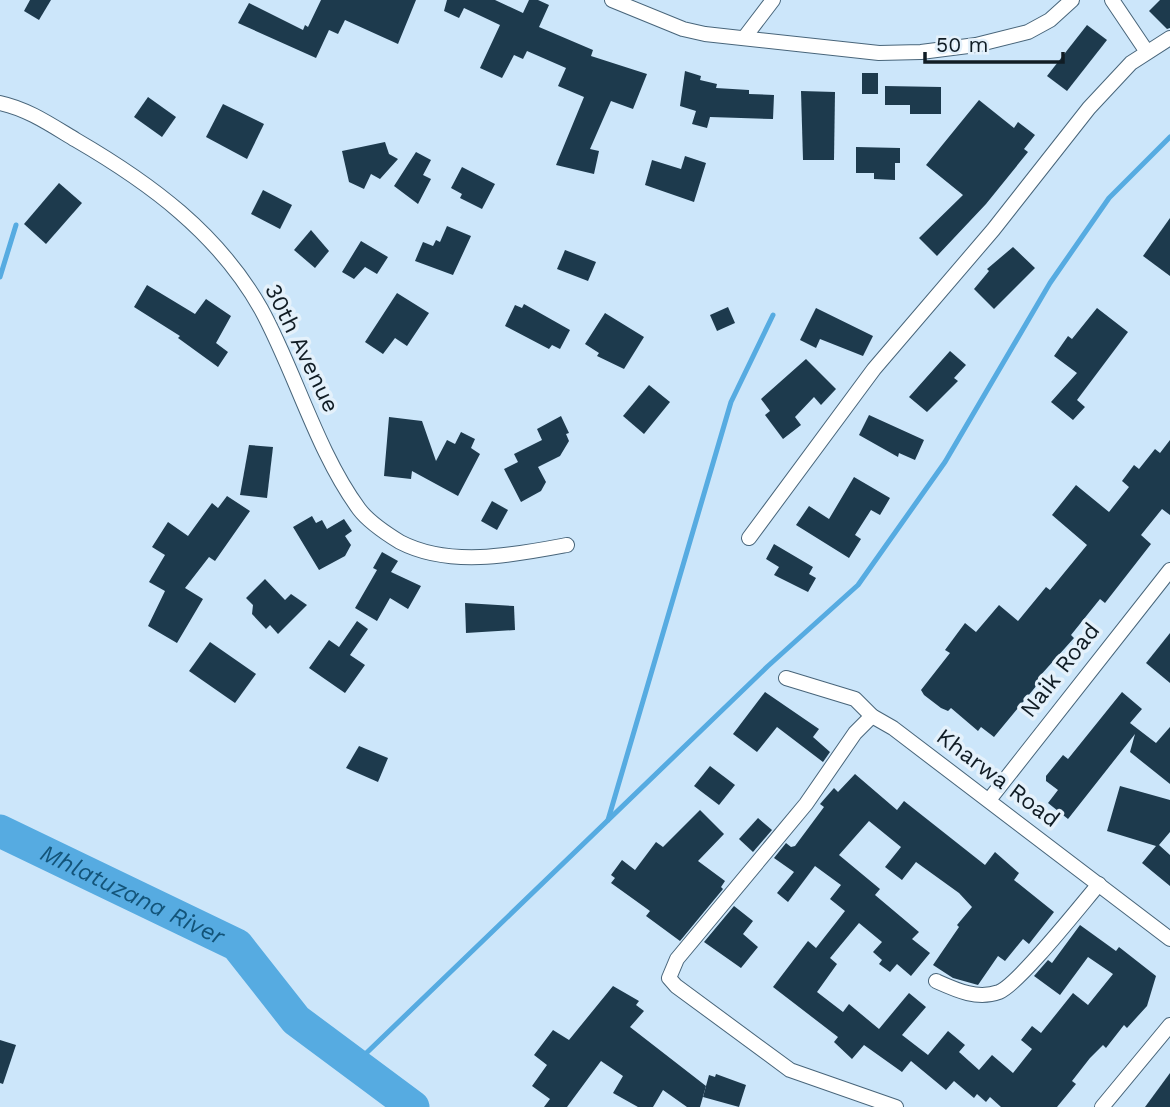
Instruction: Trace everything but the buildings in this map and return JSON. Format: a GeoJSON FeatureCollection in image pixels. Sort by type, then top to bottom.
{"type":"FeatureCollection","features":[{"type":"Feature","properties":{"kind":"street"},"geometry":{"type":"LineString","coordinates":[[612,0],[683,29],[879,53],[976,45],[1038,28],[1072,0]]}},
{"type":"Feature","properties":{"kind":"street"},"geometry":{"type":"LineString","coordinates":[[744,38],[773,0]]}},
{"type":"Feature","properties":{"kind":"street"},"geometry":{"type":"LineString","coordinates":[[1112,0],[1147,52]]}},
{"type":"Feature","properties":{"kind":"street"},"geometry":{"type":"LineString","coordinates":[[749,538],[906,330],[993,230],[1089,108],[1131,63],[1170,38]]}},
{"type":"Feature","properties":{"kind":"street","name":"30th Avenue"},"geometry":{"type":"LineString","coordinates":[[0,103],[29,112],[156,189],[220,250],[261,310],[335,467],[360,510],[383,530],[413,548],[454,555],[488,556],[566,545]]}},
{"type":"Feature","properties":{"kind":"street","name":"Naik Road"},"geometry":{"type":"LineString","coordinates":[[989,800],[1170,570]]}},
{"type":"Feature","properties":{"kind":"street","name":"Kharwa Road"},"geometry":{"type":"LineString","coordinates":[[786,678],[855,699],[872,716],[893,728],[1170,939]]}},
{"type":"Feature","properties":{"kind":"street"},"geometry":{"type":"LineString","coordinates":[[872,716],[855,733],[798,814],[677,959],[669,975],[676,986],[790,1070],[895,1107]]}},
{"type":"Feature","properties":{"kind":"street"},"geometry":{"type":"LineString","coordinates":[[936,981],[970,994],[982,995],[1009,986],[1099,884]]}},
{"type":"Feature","properties":{"kind":"street"},"geometry":{"type":"LineString","coordinates":[[1102,1107],[1170,1025]]}},
{"type":"Feature","properties":{"kind":"waterway"},"geometry":{"type":"LineString","coordinates":[[355,1064],[768,666],[858,585],[945,462],[1050,283],[1109,198],[1170,137]]}},
{"type":"Feature","properties":{"kind":"waterway"},"geometry":{"type":"LineString","coordinates":[[0,277],[16,225]]}},
{"type":"Feature","properties":{"kind":"waterway"},"geometry":{"type":"LineString","coordinates":[[608,820],[731,402],[773,315]]}},
{"type":"Feature","properties":{"kind":"waterway","name":"Mhlatuzana River"},"geometry":{"type":"LineString","coordinates":[[0,831],[237,945],[296,1020],[413,1107]]}}]}
